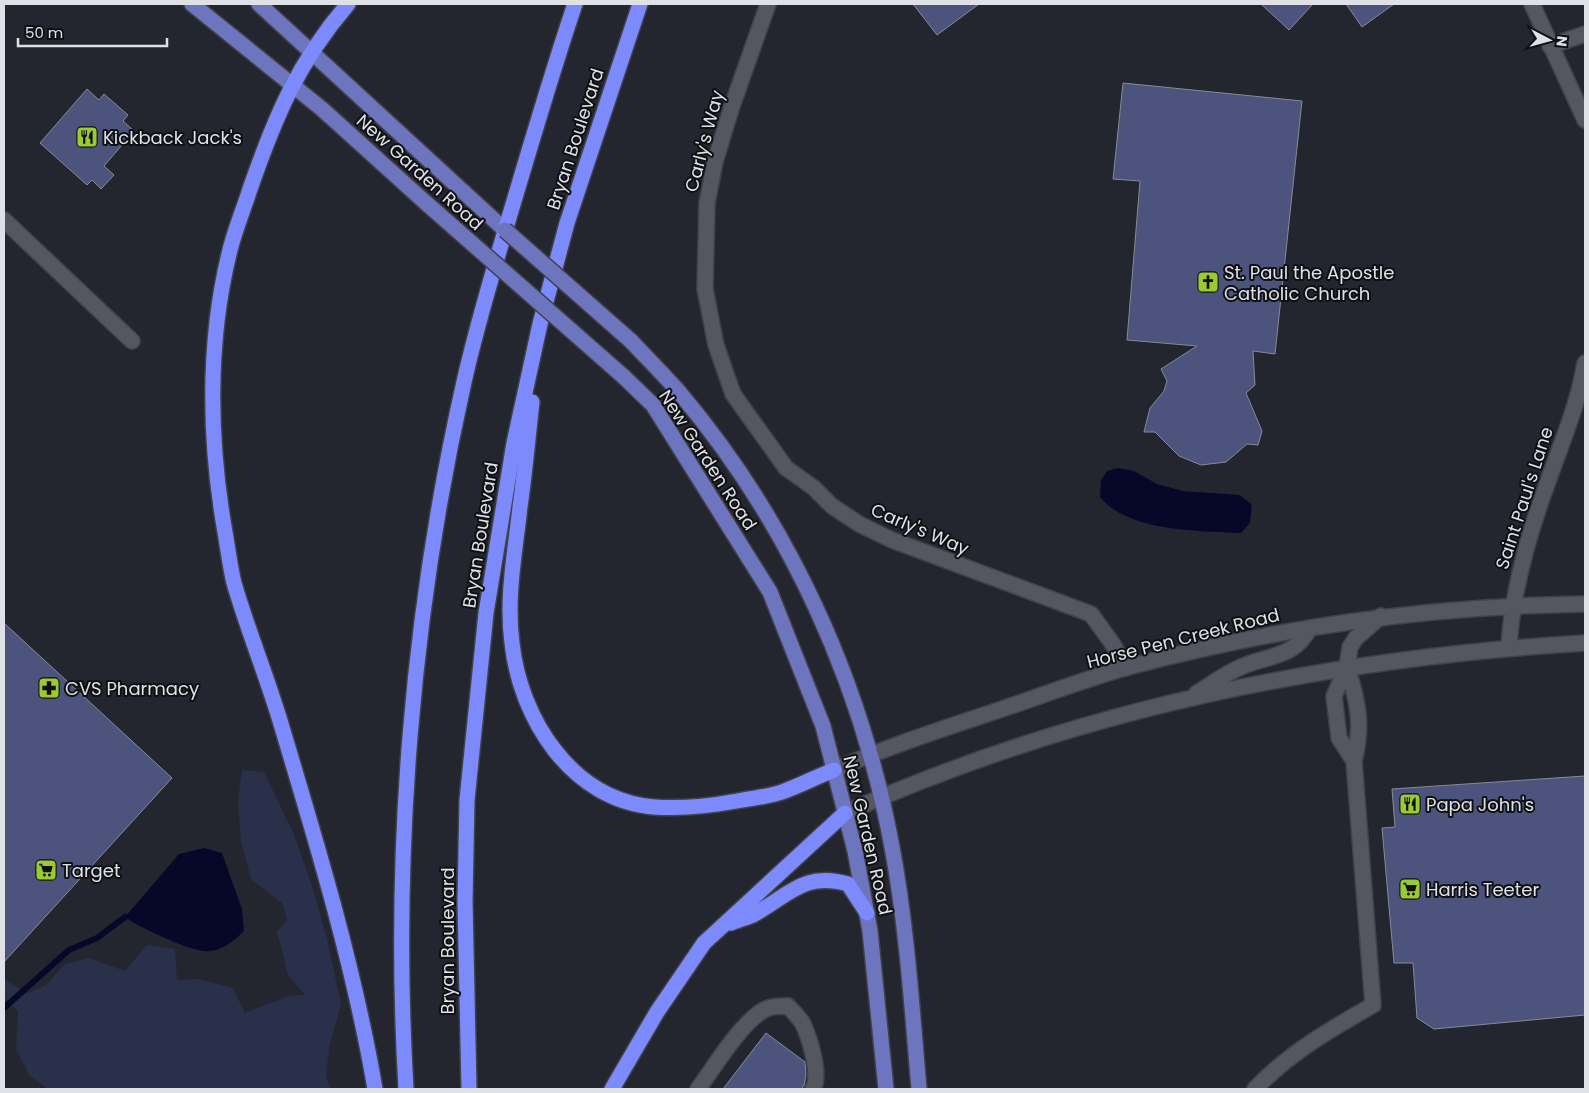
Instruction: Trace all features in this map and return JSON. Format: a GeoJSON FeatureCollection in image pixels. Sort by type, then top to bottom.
{"type":"FeatureCollection","features":[{"type":"Feature","properties":{"kind":"highway"},"geometry":{"type":"LineString","coordinates":[[348,4],[310,51],[291,86],[265,146],[229,254],[214,355],[214,439],[220,504],[234,581],[281,722],[324,873],[367,1041],[375,1089]]}},
{"type":"Feature","properties":{"kind":"highway"},"geometry":{"type":"LineString","coordinates":[[406,1089],[403,974],[406,800],[417,673],[432,555],[450,446],[481,314],[552,74],[575,4]]}},
{"type":"Feature","properties":{"kind":"highway","name":"Bryan Boulevard"},"geometry":{"type":"LineString","coordinates":[[469,1089],[465,901],[467,800],[486,613],[514,443],[540,324],[567,223],[640,4]]}},
{"type":"Feature","properties":{"kind":"highway"},"geometry":{"type":"LineString","coordinates":[[540,324],[511,569],[509,610],[512,644],[519,681],[532,716],[546,740],[563,762],[584,779],[625,800],[653,807],[709,806],[780,793],[834,770]]}},
{"type":"Feature","properties":{"kind":"highway"},"geometry":{"type":"LineString","coordinates":[[612,1089],[657,1012],[704,943],[845,813]]}},
{"type":"Feature","properties":{"kind":"highway"},"geometry":{"type":"LineString","coordinates":[[722,926],[753,914],[804,883],[824,880],[848,884],[867,913]]}},
{"type":"Feature","properties":{"kind":"main road","name":"New Garden Road"},"geometry":{"type":"LineString","coordinates":[[192,4],[291,86],[322,109],[624,377],[653,405],[770,592],[822,726],[845,813],[867,913],[886,1089]]}},
{"type":"Feature","properties":{"kind":"main road","name":"New Garden Road"},"geometry":{"type":"LineString","coordinates":[[259,4],[439,171],[631,341],[679,392],[721,446],[778,532],[813,600],[839,662],[871,754],[882,797],[892,849],[910,973],[919,1089]]}},
{"type":"Feature","properties":{"kind":"street","name":"Carly's Way"},"geometry":{"type":"LineString","coordinates":[[768,4],[728,118],[715,162],[707,203],[705,289],[716,345],[733,394],[786,468],[814,488],[832,506],[859,524],[892,540],[1091,614],[1112,643],[1126,668]]}},
{"type":"Feature","properties":{"kind":"street"},"geometry":{"type":"LineString","coordinates":[[1532,4],[1585,120]]}},
{"type":"Feature","properties":{"kind":"street"},"geometry":{"type":"LineString","coordinates":[[1550,46],[1585,34]]}},
{"type":"Feature","properties":{"kind":"street"},"geometry":{"type":"LineString","coordinates":[[4,220],[132,341]]}},
{"type":"Feature","properties":{"kind":"street","name":"Saint Paul's Lane"},"geometry":{"type":"LineString","coordinates":[[1509,647],[1512,605],[1519,572],[1544,490],[1572,414],[1585,363]]}},
{"type":"Feature","properties":{"kind":"street","name":"Horse Pen Creek Road"},"geometry":{"type":"LineString","coordinates":[[834,770],[871,754],[1126,668],[1238,640],[1381,616],[1512,605],[1585,604]]}},
{"type":"Feature","properties":{"kind":"street"},"geometry":{"type":"LineString","coordinates":[[1354,761],[1339,738],[1334,696],[1347,667],[1353,643],[1381,616]]}},
{"type":"Feature","properties":{"kind":"street"},"geometry":{"type":"LineString","coordinates":[[1184,700],[1241,667],[1287,653],[1303,640],[1310,628]]}},
{"type":"Feature","properties":{"kind":"street"},"geometry":{"type":"LineString","coordinates":[[845,813],[998,753],[1184,700],[1279,679],[1347,667],[1509,647],[1585,642]]}},
{"type":"Feature","properties":{"kind":"street"},"geometry":{"type":"LineString","coordinates":[[1255,1089],[1268,1075],[1301,1049],[1373,1004],[1354,761],[1360,739],[1357,700],[1347,667]]}},
{"type":"Feature","properties":{"kind":"street"},"geometry":{"type":"LineString","coordinates":[[698,1089],[732,1041],[761,1011],[774,1006],[788,1006],[803,1023],[814,1060],[816,1084],[813,1089]]}},
{"type":"Feature","properties":{"kind":"shaded area"},"geometry":{"type":"Polygon","coordinates":[[[1118,468],[1134,471],[1157,484],[1183,491],[1240,495],[1252,505],[1250,523],[1241,533],[1186,530],[1146,523],[1128,517],[1112,509],[1100,497],[1101,480],[1107,471],[1118,468]]]}},
{"type":"Feature","properties":{"kind":"shaded area"},"geometry":{"type":"Polygon","coordinates":[[[242,770],[264,772],[293,832],[312,886],[327,939],[341,1004],[329,1048],[326,1078],[331,1089],[48,1089],[30,1076],[16,1049],[18,1012],[8,1000],[4,999],[4,979],[27,994],[46,985],[65,964],[89,958],[125,971],[147,945],[175,949],[177,980],[198,979],[233,988],[245,1013],[289,996],[305,995],[288,975],[277,932],[287,920],[283,904],[251,879],[241,842],[238,800],[242,770]]]}},
{"type":"Feature","properties":{"kind":"shaded area"},"geometry":{"type":"Polygon","coordinates":[[[204,848],[222,853],[242,909],[244,931],[235,939],[226,946],[215,950],[196,950],[163,937],[125,917],[179,854],[204,848]]]}},
{"type":"Feature","properties":{"kind":"building"},"geometry":{"type":"Polygon","coordinates":[[[913,4],[979,4],[937,35],[913,4]]]}},
{"type":"Feature","properties":{"kind":"building"},"geometry":{"type":"Polygon","coordinates":[[[1261,4],[1313,4],[1289,30],[1261,4]]]}},
{"type":"Feature","properties":{"kind":"building"},"geometry":{"type":"Polygon","coordinates":[[[1346,4],[1394,4],[1362,27],[1346,4]]]}},
{"type":"Feature","properties":{"kind":"building","name":"St. Paul the Apostle Catholic Church"},"geometry":{"type":"Polygon","coordinates":[[[1123,83],[1302,101],[1275,354],[1253,351],[1255,385],[1246,393],[1262,431],[1258,445],[1247,444],[1226,462],[1201,465],[1179,456],[1155,432],[1144,432],[1150,408],[1164,391],[1167,381],[1161,369],[1197,346],[1127,340],[1140,181],[1113,179],[1123,83]]]}},
{"type":"Feature","properties":{"kind":"building","name":"Kickback Jack's"},"geometry":{"type":"Polygon","coordinates":[[[87,89],[99,100],[104,94],[128,115],[123,121],[134,131],[104,166],[114,175],[101,189],[92,180],[87,185],[40,143],[87,89]]]}},
{"type":"Feature","properties":{"kind":"building","name":"Target"},"geometry":{"type":"Polygon","coordinates":[[[4,623],[172,778],[4,962],[4,623]]]}},
{"type":"Feature","properties":{"kind":"building"},"geometry":{"type":"Polygon","coordinates":[[[1585,776],[1585,1015],[1434,1029],[1417,1018],[1413,963],[1394,963],[1382,828],[1395,827],[1392,789],[1585,776]]]}},
{"type":"Feature","properties":{"kind":"building"},"geometry":{"type":"Polygon","coordinates":[[[766,1033],[805,1062],[806,1075],[804,1086],[801,1089],[723,1089],[766,1033]]]}},
{"type":"Feature","properties":{"kind":"waterway"},"geometry":{"type":"LineString","coordinates":[[4,1008],[69,950],[97,938],[125,917]]}},
{"type":"Feature","properties":{"kind":"place","name":"Kickback Jack's"},"geometry":{"type":"Point","coordinates":[87,137]}},
{"type":"Feature","properties":{"kind":"place","name":"St. Paul the Apostle Catholic Church"},"geometry":{"type":"Point","coordinates":[1208,282]}},
{"type":"Feature","properties":{"kind":"place","name":"CVS Pharmacy"},"geometry":{"type":"Point","coordinates":[49,688]}},
{"type":"Feature","properties":{"kind":"place","name":"Papa John's"},"geometry":{"type":"Point","coordinates":[1410,804]}},
{"type":"Feature","properties":{"kind":"place","name":"Target"},"geometry":{"type":"Point","coordinates":[46,870]}},
{"type":"Feature","properties":{"kind":"place","name":"Harris Teeter"},"geometry":{"type":"Point","coordinates":[1410,889]}}]}
